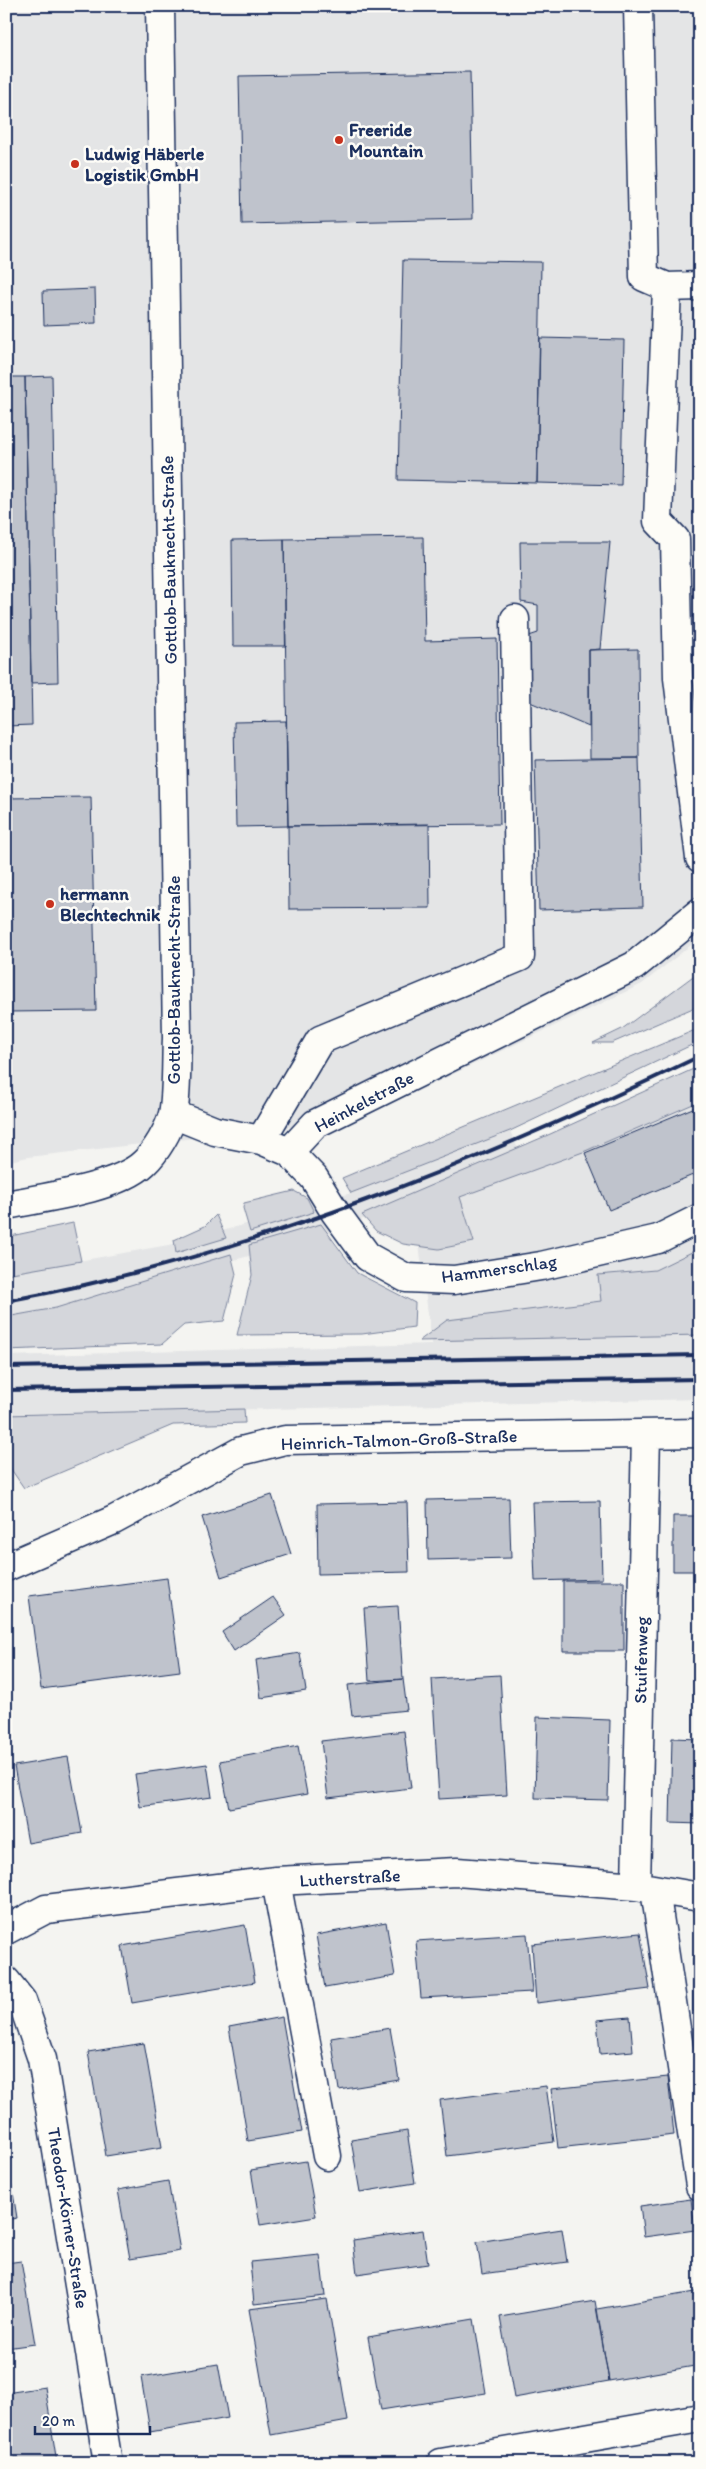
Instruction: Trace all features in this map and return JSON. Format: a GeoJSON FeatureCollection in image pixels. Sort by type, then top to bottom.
{"type":"FeatureCollection","features":[{"type":"Feature","properties":{"kind":"street","name":"Gottlob-Bauknecht-Straße"},"geometry":{"type":"LineString","coordinates":[[160,6],[177,1038],[173,1114]]}},
{"type":"Feature","properties":{"kind":"street"},"geometry":{"type":"LineString","coordinates":[[638,6],[644,277],[667,287],[700,286]]}},
{"type":"Feature","properties":{"kind":"street"},"geometry":{"type":"LineString","coordinates":[[667,287],[658,521],[675,539],[678,678],[700,858]]}},
{"type":"Feature","properties":{"kind":"street"},"geometry":{"type":"LineString","coordinates":[[262,1140],[320,1040],[520,957],[515,619]]}},
{"type":"Feature","properties":{"kind":"street","name":"Heinkelstraße"},"geometry":{"type":"LineString","coordinates":[[289,1152],[315,1124],[634,966],[700,912]]}},
{"type":"Feature","properties":{"kind":"street"},"geometry":{"type":"LineString","coordinates":[[6,1205],[81,1190],[120,1178],[144,1164],[158,1145],[173,1114],[215,1131],[262,1140],[289,1152]]}},
{"type":"Feature","properties":{"kind":"street","name":"Hammerschlag"},"geometry":{"type":"LineString","coordinates":[[289,1152],[314,1178],[335,1212],[368,1256],[406,1278],[454,1280],[541,1266],[658,1239],[700,1218]]}},
{"type":"Feature","properties":{"kind":"street","name":"Heinrich-Talmon-Groß-Straße"},"geometry":{"type":"LineString","coordinates":[[6,1567],[114,1520],[241,1451],[285,1440],[700,1433]]}},
{"type":"Feature","properties":{"kind":"street","name":"Stuifenweg"},"geometry":{"type":"LineString","coordinates":[[646,1434],[646,1888],[700,2186]]}},
{"type":"Feature","properties":{"kind":"street","name":"Lutherstraße"},"geometry":{"type":"LineString","coordinates":[[6,1930],[46,1909],[276,1881],[457,1872],[646,1888],[700,1897]]}},
{"type":"Feature","properties":{"kind":"street"},"geometry":{"type":"LineString","coordinates":[[276,1881],[327,2156]]}},
{"type":"Feature","properties":{"kind":"street","name":"Theodor-Körner-Straße"},"geometry":{"type":"LineString","coordinates":[[6,1981],[22,2001],[42,2059],[108,2463]]}},
{"type":"Feature","properties":{"kind":"street"},"geometry":{"type":"LineString","coordinates":[[441,2463],[700,2418]]}},
{"type":"Feature","properties":{"kind":"shaded area"},"geometry":{"type":"Polygon","coordinates":[[[6,6],[700,6],[700,938],[642,984],[359,1119],[28,1157],[6,1162],[6,6]]]}},
{"type":"Feature","properties":{"kind":"shaded area"},"geometry":{"type":"Polygon","coordinates":[[[700,971],[700,1005],[612,1043],[593,1043],[622,1029],[700,971]]]}},
{"type":"Feature","properties":{"kind":"shaded area"},"geometry":{"type":"Polygon","coordinates":[[[700,1028],[700,1041],[510,1131],[351,1193],[342,1178],[700,1028]]]}},
{"type":"Feature","properties":{"kind":"shaded area"},"geometry":{"type":"Polygon","coordinates":[[[700,1066],[700,1101],[583,1152],[460,1197],[474,1242],[439,1249],[403,1244],[376,1231],[362,1215],[548,1135],[700,1066]]]}},
{"type":"Feature","properties":{"kind":"shaded area"},"geometry":{"type":"Polygon","coordinates":[[[700,1072],[700,1399],[6,1415],[6,1356],[432,1344],[413,1198],[323,1236],[56,1308],[6,1317],[6,1274],[185,1242],[351,1193],[510,1131],[520,1153],[700,1072]]]}},
{"type":"Feature","properties":{"kind":"shaded area"},"geometry":{"type":"Polygon","coordinates":[[[294,1191],[307,1198],[314,1212],[250,1232],[243,1208],[244,1203],[294,1191]]]}},
{"type":"Feature","properties":{"kind":"shaded area"},"geometry":{"type":"Polygon","coordinates":[[[216,1215],[226,1238],[176,1253],[174,1240],[205,1226],[216,1215]]]}},
{"type":"Feature","properties":{"kind":"shaded area"},"geometry":{"type":"Polygon","coordinates":[[[73,1223],[81,1261],[6,1274],[6,1237],[73,1223]]]}},
{"type":"Feature","properties":{"kind":"shaded area"},"geometry":{"type":"Polygon","coordinates":[[[321,1224],[357,1273],[415,1303],[414,1327],[362,1334],[237,1335],[252,1275],[249,1245],[321,1224]]]}},
{"type":"Feature","properties":{"kind":"shaded area"},"geometry":{"type":"Polygon","coordinates":[[[700,1248],[700,1335],[419,1341],[447,1320],[601,1301],[598,1275],[655,1270],[700,1248]]]}},
{"type":"Feature","properties":{"kind":"shaded area"},"geometry":{"type":"Polygon","coordinates":[[[231,1254],[236,1274],[224,1321],[184,1325],[162,1344],[6,1350],[6,1317],[56,1308],[231,1254]]]}},
{"type":"Feature","properties":{"kind":"shaded area"},"geometry":{"type":"Polygon","coordinates":[[[244,1409],[245,1423],[173,1425],[24,1488],[6,1462],[6,1415],[244,1409]]]}},
{"type":"Feature","properties":{"kind":"building"},"geometry":{"type":"Polygon","coordinates":[[[470,72],[473,219],[242,224],[239,76],[470,72]]]}},
{"type":"Feature","properties":{"kind":"building"},"geometry":{"type":"Polygon","coordinates":[[[6,174],[8,258],[6,258],[6,174]]]}},
{"type":"Feature","properties":{"kind":"building"},"geometry":{"type":"Polygon","coordinates":[[[403,260],[541,262],[537,483],[398,480],[403,260]]]}},
{"type":"Feature","properties":{"kind":"building"},"geometry":{"type":"Polygon","coordinates":[[[95,289],[96,323],[44,325],[43,291],[95,289]]]}},
{"type":"Feature","properties":{"kind":"building"},"geometry":{"type":"Polygon","coordinates":[[[540,338],[624,340],[621,485],[537,483],[540,338]]]}},
{"type":"Feature","properties":{"kind":"building"},"geometry":{"type":"Polygon","coordinates":[[[52,376],[58,682],[31,683],[25,377],[52,376]]]}},
{"type":"Feature","properties":{"kind":"building"},"geometry":{"type":"Polygon","coordinates":[[[6,377],[25,377],[32,725],[6,726],[6,377]]]}},
{"type":"Feature","properties":{"kind":"building"},"geometry":{"type":"Polygon","coordinates":[[[423,537],[425,641],[497,639],[500,824],[288,826],[284,539],[423,537]]]}},
{"type":"Feature","properties":{"kind":"building"},"geometry":{"type":"Polygon","coordinates":[[[284,539],[286,646],[233,646],[232,540],[284,539]]]}},
{"type":"Feature","properties":{"kind":"building"},"geometry":{"type":"Polygon","coordinates":[[[520,542],[610,542],[600,649],[589,650],[589,727],[530,702],[529,636],[538,633],[538,605],[521,602],[520,542]]]}},
{"type":"Feature","properties":{"kind":"building"},"geometry":{"type":"Polygon","coordinates":[[[638,649],[639,758],[590,758],[589,650],[638,649]]]}},
{"type":"Feature","properties":{"kind":"building"},"geometry":{"type":"Polygon","coordinates":[[[286,721],[288,826],[236,827],[234,722],[286,721]]]}},
{"type":"Feature","properties":{"kind":"building"},"geometry":{"type":"Polygon","coordinates":[[[639,758],[643,907],[539,910],[535,760],[639,758]]]}},
{"type":"Feature","properties":{"kind":"building","name":"hermann Blechtechnik"},"geometry":{"type":"Polygon","coordinates":[[[91,797],[96,1011],[6,1012],[6,798],[91,797]]]}},
{"type":"Feature","properties":{"kind":"building"},"geometry":{"type":"Polygon","coordinates":[[[429,824],[430,908],[289,909],[288,826],[429,824]]]}},
{"type":"Feature","properties":{"kind":"building"},"geometry":{"type":"Polygon","coordinates":[[[700,1105],[700,1172],[609,1210],[585,1153],[700,1105]]]}},
{"type":"Feature","properties":{"kind":"building"},"geometry":{"type":"Polygon","coordinates":[[[272,1495],[291,1554],[221,1577],[202,1517],[272,1495]]]}},
{"type":"Feature","properties":{"kind":"building"},"geometry":{"type":"Polygon","coordinates":[[[509,1498],[511,1558],[428,1560],[427,1500],[509,1498]]]}},
{"type":"Feature","properties":{"kind":"building"},"geometry":{"type":"Polygon","coordinates":[[[600,1501],[602,1579],[535,1581],[532,1502],[600,1501]]]}},
{"type":"Feature","properties":{"kind":"building"},"geometry":{"type":"Polygon","coordinates":[[[407,1502],[409,1572],[318,1574],[317,1504],[407,1502]]]}},
{"type":"Feature","properties":{"kind":"building"},"geometry":{"type":"Polygon","coordinates":[[[673,1516],[700,1516],[700,1571],[673,1571],[673,1516]]]}},
{"type":"Feature","properties":{"kind":"building"},"geometry":{"type":"Polygon","coordinates":[[[167,1578],[180,1671],[41,1689],[29,1596],[167,1578]]]}},
{"type":"Feature","properties":{"kind":"building"},"geometry":{"type":"Polygon","coordinates":[[[563,1581],[624,1581],[624,1651],[563,1651],[563,1581]]]}},
{"type":"Feature","properties":{"kind":"building"},"geometry":{"type":"Polygon","coordinates":[[[273,1597],[286,1615],[234,1651],[222,1632],[273,1597]]]}},
{"type":"Feature","properties":{"kind":"building"},"geometry":{"type":"Polygon","coordinates":[[[398,1606],[403,1679],[369,1681],[364,1608],[398,1606]]]}},
{"type":"Feature","properties":{"kind":"building"},"geometry":{"type":"Polygon","coordinates":[[[697,1633],[700,1633],[700,1700],[694,1700],[697,1633]]]}},
{"type":"Feature","properties":{"kind":"building"},"geometry":{"type":"Polygon","coordinates":[[[300,1653],[306,1691],[261,1698],[256,1660],[300,1653]]]}},
{"type":"Feature","properties":{"kind":"building"},"geometry":{"type":"Polygon","coordinates":[[[500,1675],[507,1795],[439,1799],[432,1679],[500,1675]]]}},
{"type":"Feature","properties":{"kind":"building"},"geometry":{"type":"Polygon","coordinates":[[[403,1679],[407,1710],[352,1716],[348,1685],[403,1679]]]}},
{"type":"Feature","properties":{"kind":"building"},"geometry":{"type":"Polygon","coordinates":[[[537,1717],[610,1720],[608,1800],[535,1798],[537,1717]]]}},
{"type":"Feature","properties":{"kind":"building"},"geometry":{"type":"Polygon","coordinates":[[[404,1731],[411,1788],[328,1798],[321,1741],[404,1731]]]}},
{"type":"Feature","properties":{"kind":"building"},"geometry":{"type":"Polygon","coordinates":[[[672,1738],[700,1739],[700,1824],[670,1823],[672,1738]]]}},
{"type":"Feature","properties":{"kind":"building"},"geometry":{"type":"Polygon","coordinates":[[[298,1746],[307,1794],[229,1808],[220,1761],[298,1746]]]}},
{"type":"Feature","properties":{"kind":"building"},"geometry":{"type":"Polygon","coordinates":[[[68,1757],[82,1833],[28,1843],[14,1766],[68,1757]]]}},
{"type":"Feature","properties":{"kind":"building"},"geometry":{"type":"Polygon","coordinates":[[[207,1764],[212,1797],[140,1807],[135,1774],[207,1764]]]}},
{"type":"Feature","properties":{"kind":"building"},"geometry":{"type":"Polygon","coordinates":[[[386,1922],[395,1976],[325,1988],[316,1935],[386,1922]]]}},
{"type":"Feature","properties":{"kind":"building"},"geometry":{"type":"Polygon","coordinates":[[[245,1925],[255,1982],[132,2003],[122,1946],[245,1925]]]}},
{"type":"Feature","properties":{"kind":"building"},"geometry":{"type":"Polygon","coordinates":[[[640,1933],[650,1989],[536,2003],[532,1944],[640,1933]]]}},
{"type":"Feature","properties":{"kind":"building"},"geometry":{"type":"Polygon","coordinates":[[[527,1934],[532,1992],[421,1998],[416,1941],[527,1934]]]}},
{"type":"Feature","properties":{"kind":"building"},"geometry":{"type":"Polygon","coordinates":[[[693,1958],[700,1958],[700,2011],[693,2011],[693,1958]]]}},
{"type":"Feature","properties":{"kind":"building"},"geometry":{"type":"Polygon","coordinates":[[[282,2017],[302,2132],[248,2141],[229,2027],[282,2017]]]}},
{"type":"Feature","properties":{"kind":"building"},"geometry":{"type":"Polygon","coordinates":[[[630,2017],[633,2051],[600,2054],[597,2020],[630,2017]]]}},
{"type":"Feature","properties":{"kind":"building"},"geometry":{"type":"Polygon","coordinates":[[[390,2028],[399,2080],[339,2090],[331,2038],[390,2028]]]}},
{"type":"Feature","properties":{"kind":"building"},"geometry":{"type":"Polygon","coordinates":[[[144,2043],[162,2147],[106,2156],[88,2052],[144,2043]]]}},
{"type":"Feature","properties":{"kind":"building"},"geometry":{"type":"Polygon","coordinates":[[[668,2077],[674,2135],[558,2148],[551,2089],[668,2077]]]}},
{"type":"Feature","properties":{"kind":"building"},"geometry":{"type":"Polygon","coordinates":[[[546,2086],[554,2142],[447,2156],[440,2100],[546,2086]]]}},
{"type":"Feature","properties":{"kind":"building"},"geometry":{"type":"Polygon","coordinates":[[[407,2131],[415,2183],[360,2192],[351,2140],[407,2131]]]}},
{"type":"Feature","properties":{"kind":"building"},"geometry":{"type":"Polygon","coordinates":[[[6,2149],[17,2218],[6,2220],[6,2149]]]}},
{"type":"Feature","properties":{"kind":"building"},"geometry":{"type":"Polygon","coordinates":[[[306,2161],[316,2216],[260,2225],[251,2170],[306,2161]]]}},
{"type":"Feature","properties":{"kind":"building"},"geometry":{"type":"Polygon","coordinates":[[[168,2181],[180,2251],[130,2259],[118,2190],[168,2181]]]}},
{"type":"Feature","properties":{"kind":"building"},"geometry":{"type":"Polygon","coordinates":[[[691,2199],[695,2230],[644,2237],[640,2206],[691,2199]]]}},
{"type":"Feature","properties":{"kind":"building"},"geometry":{"type":"Polygon","coordinates":[[[562,2229],[567,2262],[482,2274],[477,2242],[562,2229]]]}},
{"type":"Feature","properties":{"kind":"building"},"geometry":{"type":"Polygon","coordinates":[[[423,2230],[428,2264],[357,2274],[353,2240],[423,2230]]]}},
{"type":"Feature","properties":{"kind":"building"},"geometry":{"type":"Polygon","coordinates":[[[320,2255],[325,2296],[254,2304],[250,2262],[320,2255]]]}},
{"type":"Feature","properties":{"kind":"building"},"geometry":{"type":"Polygon","coordinates":[[[21,2261],[35,2344],[6,2348],[6,2263],[21,2261]]]}},
{"type":"Feature","properties":{"kind":"building"},"geometry":{"type":"Polygon","coordinates":[[[700,2291],[700,2365],[609,2381],[597,2309],[700,2291]]]}},
{"type":"Feature","properties":{"kind":"building"},"geometry":{"type":"Polygon","coordinates":[[[327,2299],[348,2421],[271,2435],[249,2309],[327,2299]]]}},
{"type":"Feature","properties":{"kind":"building"},"geometry":{"type":"Polygon","coordinates":[[[595,2301],[609,2381],[514,2398],[500,2317],[595,2301]]]}},
{"type":"Feature","properties":{"kind":"building"},"geometry":{"type":"Polygon","coordinates":[[[474,2319],[486,2393],[381,2410],[368,2337],[474,2319]]]}},
{"type":"Feature","properties":{"kind":"building"},"geometry":{"type":"Polygon","coordinates":[[[218,2364],[228,2418],[150,2432],[141,2377],[218,2364]]]}},
{"type":"Feature","properties":{"kind":"building"},"geometry":{"type":"Polygon","coordinates":[[[45,2387],[57,2463],[6,2463],[6,2393],[45,2387]]]}},
{"type":"Feature","properties":{"kind":"railway"},"geometry":{"type":"LineString","coordinates":[[6,1301],[97,1282],[186,1259],[274,1232],[361,1202],[532,1133],[700,1056]]}},
{"type":"Feature","properties":{"kind":"railway"},"geometry":{"type":"LineString","coordinates":[[6,1367],[700,1355]]}},
{"type":"Feature","properties":{"kind":"railway"},"geometry":{"type":"LineString","coordinates":[[6,1390],[700,1379]]}},
{"type":"Feature","properties":{"kind":"place","name":"Freeride Mountain"},"geometry":{"type":"Point","coordinates":[339,140]}},
{"type":"Feature","properties":{"kind":"place","name":"Ludwig Häberle Logistik GmbH"},"geometry":{"type":"Point","coordinates":[75,164]}},
{"type":"Feature","properties":{"kind":"place","name":"hermann Blechtechnik"},"geometry":{"type":"Point","coordinates":[50,904]}}]}
